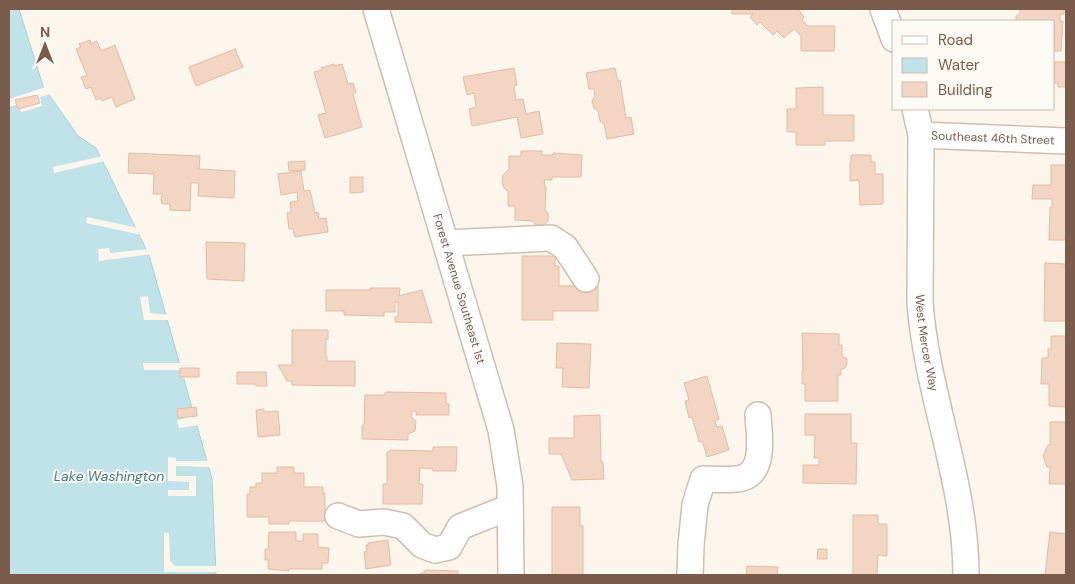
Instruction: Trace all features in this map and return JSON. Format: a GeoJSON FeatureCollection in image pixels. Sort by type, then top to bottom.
{"type":"FeatureCollection","features":[{"type":"Feature","properties":{"kind":"street","name":"Forest Avenue Southeast 1st"},"geometry":{"type":"LineString","coordinates":[[376,9],[501,430],[510,486],[511,575]]}},
{"type":"Feature","properties":{"kind":"street"},"geometry":{"type":"LineString","coordinates":[[883,9],[892,34]]}},
{"type":"Feature","properties":{"kind":"street","name":"West Mercer Way"},"geometry":{"type":"LineString","coordinates":[[915,110],[920,135],[920,303],[922,328],[929,369],[959,504],[966,575]]}},
{"type":"Feature","properties":{"kind":"street","name":"Southeast 46th Street"},"geometry":{"type":"LineString","coordinates":[[920,135],[1066,141]]}},
{"type":"Feature","properties":{"kind":"street"},"geometry":{"type":"LineString","coordinates":[[446,242],[551,238],[565,247],[586,279]]}},
{"type":"Feature","properties":{"kind":"street"},"geometry":{"type":"LineString","coordinates":[[690,575],[694,505],[703,479],[742,478],[752,472],[760,453],[758,415]]}},
{"type":"Feature","properties":{"kind":"street"},"geometry":{"type":"LineString","coordinates":[[338,516],[359,524],[384,522],[403,526],[422,545],[435,550],[449,547],[460,527],[510,507]]}},
{"type":"Feature","properties":{"kind":"water","name":"Lake Washington"},"geometry":{"type":"Polygon","coordinates":[[[9,9],[19,9],[43,86],[78,136],[96,148],[149,255],[212,479],[216,575],[9,575],[9,9]]]}},
{"type":"Feature","properties":{"kind":"pier"},"geometry":{"type":"Polygon","coordinates":[[[46,87],[51,94],[40,97],[42,106],[21,112],[18,104],[9,107],[9,99],[46,87]]]}},
{"type":"Feature","properties":{"kind":"pier"},"geometry":{"type":"Polygon","coordinates":[[[103,156],[105,161],[54,173],[53,167],[103,156]]]}},
{"type":"Feature","properties":{"kind":"pier"},"geometry":{"type":"Polygon","coordinates":[[[87,217],[138,228],[142,235],[86,223],[87,217]]]}},
{"type":"Feature","properties":{"kind":"pier"},"geometry":{"type":"Polygon","coordinates":[[[109,248],[110,253],[149,249],[152,254],[99,261],[98,249],[109,248]]]}},
{"type":"Feature","properties":{"kind":"pier"},"geometry":{"type":"Polygon","coordinates":[[[148,296],[150,313],[169,315],[170,320],[144,320],[140,297],[148,296]]]}},
{"type":"Feature","properties":{"kind":"pier"},"geometry":{"type":"Polygon","coordinates":[[[143,363],[182,363],[187,379],[183,379],[182,370],[144,370],[143,363]]]}},
{"type":"Feature","properties":{"kind":"pier"},"geometry":{"type":"Polygon","coordinates":[[[195,409],[200,425],[179,428],[177,420],[184,419],[183,410],[195,409]]]}},
{"type":"Feature","properties":{"kind":"pier"},"geometry":{"type":"Polygon","coordinates":[[[168,457],[176,458],[176,461],[210,461],[212,467],[176,466],[176,476],[196,476],[196,496],[168,496],[168,490],[189,490],[189,482],[168,481],[168,457]]]}},
{"type":"Feature","properties":{"kind":"pier"},"geometry":{"type":"Polygon","coordinates":[[[164,533],[169,533],[170,561],[175,566],[218,566],[219,572],[164,572],[164,533]]]}},
{"type":"Feature","properties":{"kind":"building"},"geometry":{"type":"Polygon","coordinates":[[[732,9],[798,9],[804,17],[802,20],[808,26],[835,26],[834,51],[801,51],[801,36],[794,29],[784,38],[777,31],[773,35],[760,22],[757,25],[750,17],[753,14],[732,14],[732,9]]]}},
{"type":"Feature","properties":{"kind":"building"},"geometry":{"type":"Polygon","coordinates":[[[1020,9],[1064,9],[1064,14],[1060,14],[1060,21],[1063,21],[1061,51],[1055,51],[1055,20],[1016,20],[1016,16],[1020,13],[1020,9]]]}},
{"type":"Feature","properties":{"kind":"building"},"geometry":{"type":"Polygon","coordinates":[[[90,40],[91,44],[97,41],[101,51],[115,45],[135,99],[116,107],[112,97],[102,101],[101,98],[96,100],[91,87],[86,89],[81,77],[87,76],[76,49],[81,47],[79,44],[90,40]]]}},
{"type":"Feature","properties":{"kind":"building"},"geometry":{"type":"Polygon","coordinates":[[[235,49],[243,67],[196,86],[189,67],[235,49]]]}},
{"type":"Feature","properties":{"kind":"building"},"geometry":{"type":"Polygon","coordinates":[[[1055,62],[1066,62],[1066,87],[1058,87],[1058,83],[1055,83],[1055,62]]]}},
{"type":"Feature","properties":{"kind":"building"},"geometry":{"type":"Polygon","coordinates":[[[334,64],[334,66],[342,64],[348,84],[353,83],[356,92],[353,94],[362,127],[325,138],[318,115],[326,113],[314,72],[334,64]]]}},
{"type":"Feature","properties":{"kind":"building"},"geometry":{"type":"Polygon","coordinates":[[[514,68],[517,85],[514,86],[516,100],[523,99],[526,114],[539,111],[543,134],[521,138],[517,117],[472,126],[469,109],[476,107],[474,93],[467,95],[463,77],[514,68]]]}},
{"type":"Feature","properties":{"kind":"building"},"geometry":{"type":"Polygon","coordinates":[[[615,68],[618,81],[620,80],[626,118],[631,117],[634,134],[607,139],[604,124],[600,121],[598,111],[594,108],[592,101],[595,96],[594,89],[589,89],[586,73],[615,68]]]}},
{"type":"Feature","properties":{"kind":"building"},"geometry":{"type":"Polygon","coordinates":[[[823,87],[823,115],[854,115],[854,141],[825,141],[825,145],[796,145],[796,132],[787,132],[787,109],[796,109],[796,88],[823,87]]]}},
{"type":"Feature","properties":{"kind":"building"},"geometry":{"type":"Polygon","coordinates":[[[37,95],[40,103],[18,109],[15,100],[37,95]]]}},
{"type":"Feature","properties":{"kind":"building"},"geometry":{"type":"Polygon","coordinates":[[[521,151],[542,151],[542,155],[553,155],[553,153],[582,155],[581,177],[552,177],[552,180],[544,180],[546,187],[545,210],[548,213],[548,221],[544,225],[536,225],[532,221],[515,220],[515,206],[508,206],[508,192],[502,183],[503,175],[509,169],[509,156],[521,156],[521,151]]]}},
{"type":"Feature","properties":{"kind":"building"},"geometry":{"type":"Polygon","coordinates":[[[129,153],[200,156],[199,169],[235,171],[234,198],[198,196],[199,183],[191,183],[190,211],[170,210],[170,204],[162,204],[163,194],[153,194],[154,174],[128,173],[129,153]]]}},
{"type":"Feature","properties":{"kind":"building"},"geometry":{"type":"Polygon","coordinates":[[[851,155],[871,155],[871,162],[875,162],[875,174],[883,174],[883,204],[860,205],[859,180],[850,181],[851,155]]]}},
{"type":"Feature","properties":{"kind":"building"},"geometry":{"type":"Polygon","coordinates":[[[305,161],[305,170],[289,171],[288,162],[305,161]]]}},
{"type":"Feature","properties":{"kind":"building"},"geometry":{"type":"Polygon","coordinates":[[[1051,165],[1066,165],[1066,240],[1049,240],[1052,199],[1032,199],[1033,185],[1051,185],[1051,165]]]}},
{"type":"Feature","properties":{"kind":"building"},"geometry":{"type":"Polygon","coordinates":[[[301,171],[304,191],[310,190],[315,213],[318,212],[319,219],[326,218],[328,232],[295,237],[293,229],[289,229],[287,213],[291,212],[290,202],[298,201],[297,192],[281,195],[278,174],[301,171]]]}},
{"type":"Feature","properties":{"kind":"building"},"geometry":{"type":"Polygon","coordinates":[[[350,177],[363,177],[363,192],[350,193],[350,177]]]}},
{"type":"Feature","properties":{"kind":"building"},"geometry":{"type":"Polygon","coordinates":[[[206,242],[245,243],[244,281],[207,279],[206,242]]]}},
{"type":"Feature","properties":{"kind":"building"},"geometry":{"type":"Polygon","coordinates":[[[522,256],[555,256],[555,266],[559,266],[559,286],[598,286],[598,311],[553,311],[553,320],[522,320],[522,256]]]}},
{"type":"Feature","properties":{"kind":"building"},"geometry":{"type":"Polygon","coordinates":[[[1045,263],[1066,264],[1066,321],[1044,321],[1045,263]]]}},
{"type":"Feature","properties":{"kind":"building"},"geometry":{"type":"Polygon","coordinates":[[[370,288],[400,288],[399,296],[422,290],[432,323],[395,322],[395,317],[398,317],[398,302],[395,302],[395,312],[384,312],[384,316],[344,315],[344,311],[326,311],[326,290],[370,290],[370,288]]]}},
{"type":"Feature","properties":{"kind":"building"},"geometry":{"type":"Polygon","coordinates":[[[292,330],[328,330],[328,339],[326,339],[327,361],[355,361],[355,386],[292,385],[292,381],[287,381],[278,365],[292,365],[292,330]]]}},
{"type":"Feature","properties":{"kind":"building"},"geometry":{"type":"Polygon","coordinates":[[[802,333],[839,334],[839,345],[842,345],[842,356],[847,359],[847,365],[844,369],[841,369],[841,375],[838,375],[838,401],[805,401],[805,384],[802,384],[802,333]]]}},
{"type":"Feature","properties":{"kind":"building"},"geometry":{"type":"Polygon","coordinates":[[[1051,336],[1066,336],[1066,407],[1049,406],[1049,384],[1041,384],[1042,358],[1048,358],[1048,349],[1051,349],[1051,336]]]}},
{"type":"Feature","properties":{"kind":"building"},"geometry":{"type":"Polygon","coordinates":[[[557,343],[591,344],[589,388],[562,387],[563,368],[556,368],[557,343]]]}},
{"type":"Feature","properties":{"kind":"building"},"geometry":{"type":"Polygon","coordinates":[[[180,368],[199,368],[199,377],[180,377],[180,368]]]}},
{"type":"Feature","properties":{"kind":"building"},"geometry":{"type":"Polygon","coordinates":[[[237,372],[266,372],[267,386],[237,384],[237,372]]]}},
{"type":"Feature","properties":{"kind":"building"},"geometry":{"type":"Polygon","coordinates":[[[707,376],[719,419],[715,421],[717,427],[722,426],[729,450],[707,457],[702,441],[699,442],[692,417],[689,418],[685,401],[689,400],[684,383],[707,376]]]}},
{"type":"Feature","properties":{"kind":"building"},"geometry":{"type":"Polygon","coordinates":[[[386,392],[446,393],[449,415],[416,415],[416,411],[412,411],[412,418],[416,421],[415,431],[408,434],[408,440],[362,439],[365,395],[384,395],[386,392]]]}},
{"type":"Feature","properties":{"kind":"building"},"geometry":{"type":"Polygon","coordinates":[[[196,407],[197,416],[178,418],[177,409],[196,407]]]}},
{"type":"Feature","properties":{"kind":"building"},"geometry":{"type":"Polygon","coordinates":[[[264,409],[264,412],[278,411],[280,435],[258,437],[256,410],[264,409]]]}},
{"type":"Feature","properties":{"kind":"building"},"geometry":{"type":"Polygon","coordinates":[[[805,414],[851,414],[851,443],[857,443],[856,484],[803,483],[803,465],[819,465],[819,458],[814,458],[815,435],[805,435],[805,414]]]}},
{"type":"Feature","properties":{"kind":"building"},"geometry":{"type":"Polygon","coordinates":[[[600,415],[601,462],[603,462],[604,479],[572,480],[561,454],[549,454],[549,438],[574,438],[574,416],[600,415]]]}},
{"type":"Feature","properties":{"kind":"building"},"geometry":{"type":"Polygon","coordinates":[[[1050,422],[1066,422],[1066,484],[1049,484],[1050,467],[1047,467],[1043,456],[1048,445],[1050,445],[1050,422]]]}},
{"type":"Feature","properties":{"kind":"building"},"geometry":{"type":"Polygon","coordinates":[[[433,447],[457,447],[456,471],[433,471],[433,469],[420,468],[419,482],[423,484],[422,504],[383,504],[383,484],[387,484],[387,452],[390,452],[390,450],[433,451],[433,447]]]}},
{"type":"Feature","properties":{"kind":"building"},"geometry":{"type":"Polygon","coordinates":[[[277,467],[294,467],[294,473],[304,473],[304,487],[323,487],[323,493],[325,493],[325,521],[289,521],[289,524],[269,524],[269,517],[247,517],[247,494],[250,494],[250,487],[256,487],[256,483],[262,483],[262,473],[277,473],[277,467]]]}},
{"type":"Feature","properties":{"kind":"building"},"geometry":{"type":"Polygon","coordinates":[[[552,507],[580,507],[580,526],[583,526],[583,575],[552,575],[552,507]]]}},
{"type":"Feature","properties":{"kind":"building"},"geometry":{"type":"Polygon","coordinates":[[[853,515],[878,515],[878,524],[887,524],[887,556],[878,555],[877,575],[853,575],[853,515]]]}},
{"type":"Feature","properties":{"kind":"building"},"geometry":{"type":"Polygon","coordinates":[[[269,532],[296,532],[296,541],[303,541],[303,534],[318,534],[318,547],[329,548],[328,563],[322,563],[322,569],[289,569],[289,571],[268,569],[268,560],[265,560],[265,549],[268,549],[269,532]]]}},
{"type":"Feature","properties":{"kind":"building"},"geometry":{"type":"Polygon","coordinates":[[[1050,532],[1066,534],[1066,575],[1045,575],[1050,532]]]}},
{"type":"Feature","properties":{"kind":"building"},"geometry":{"type":"Polygon","coordinates":[[[388,540],[391,565],[366,569],[364,552],[367,551],[366,545],[368,543],[388,540]]]}},
{"type":"Feature","properties":{"kind":"building"},"geometry":{"type":"Polygon","coordinates":[[[818,549],[827,549],[827,559],[817,559],[818,549]]]}},
{"type":"Feature","properties":{"kind":"building"},"geometry":{"type":"Polygon","coordinates":[[[747,566],[778,567],[777,575],[746,575],[747,566]]]}},
{"type":"Feature","properties":{"kind":"building"},"geometry":{"type":"Polygon","coordinates":[[[425,570],[458,571],[458,575],[417,575],[425,572],[425,570]]]}}]}
